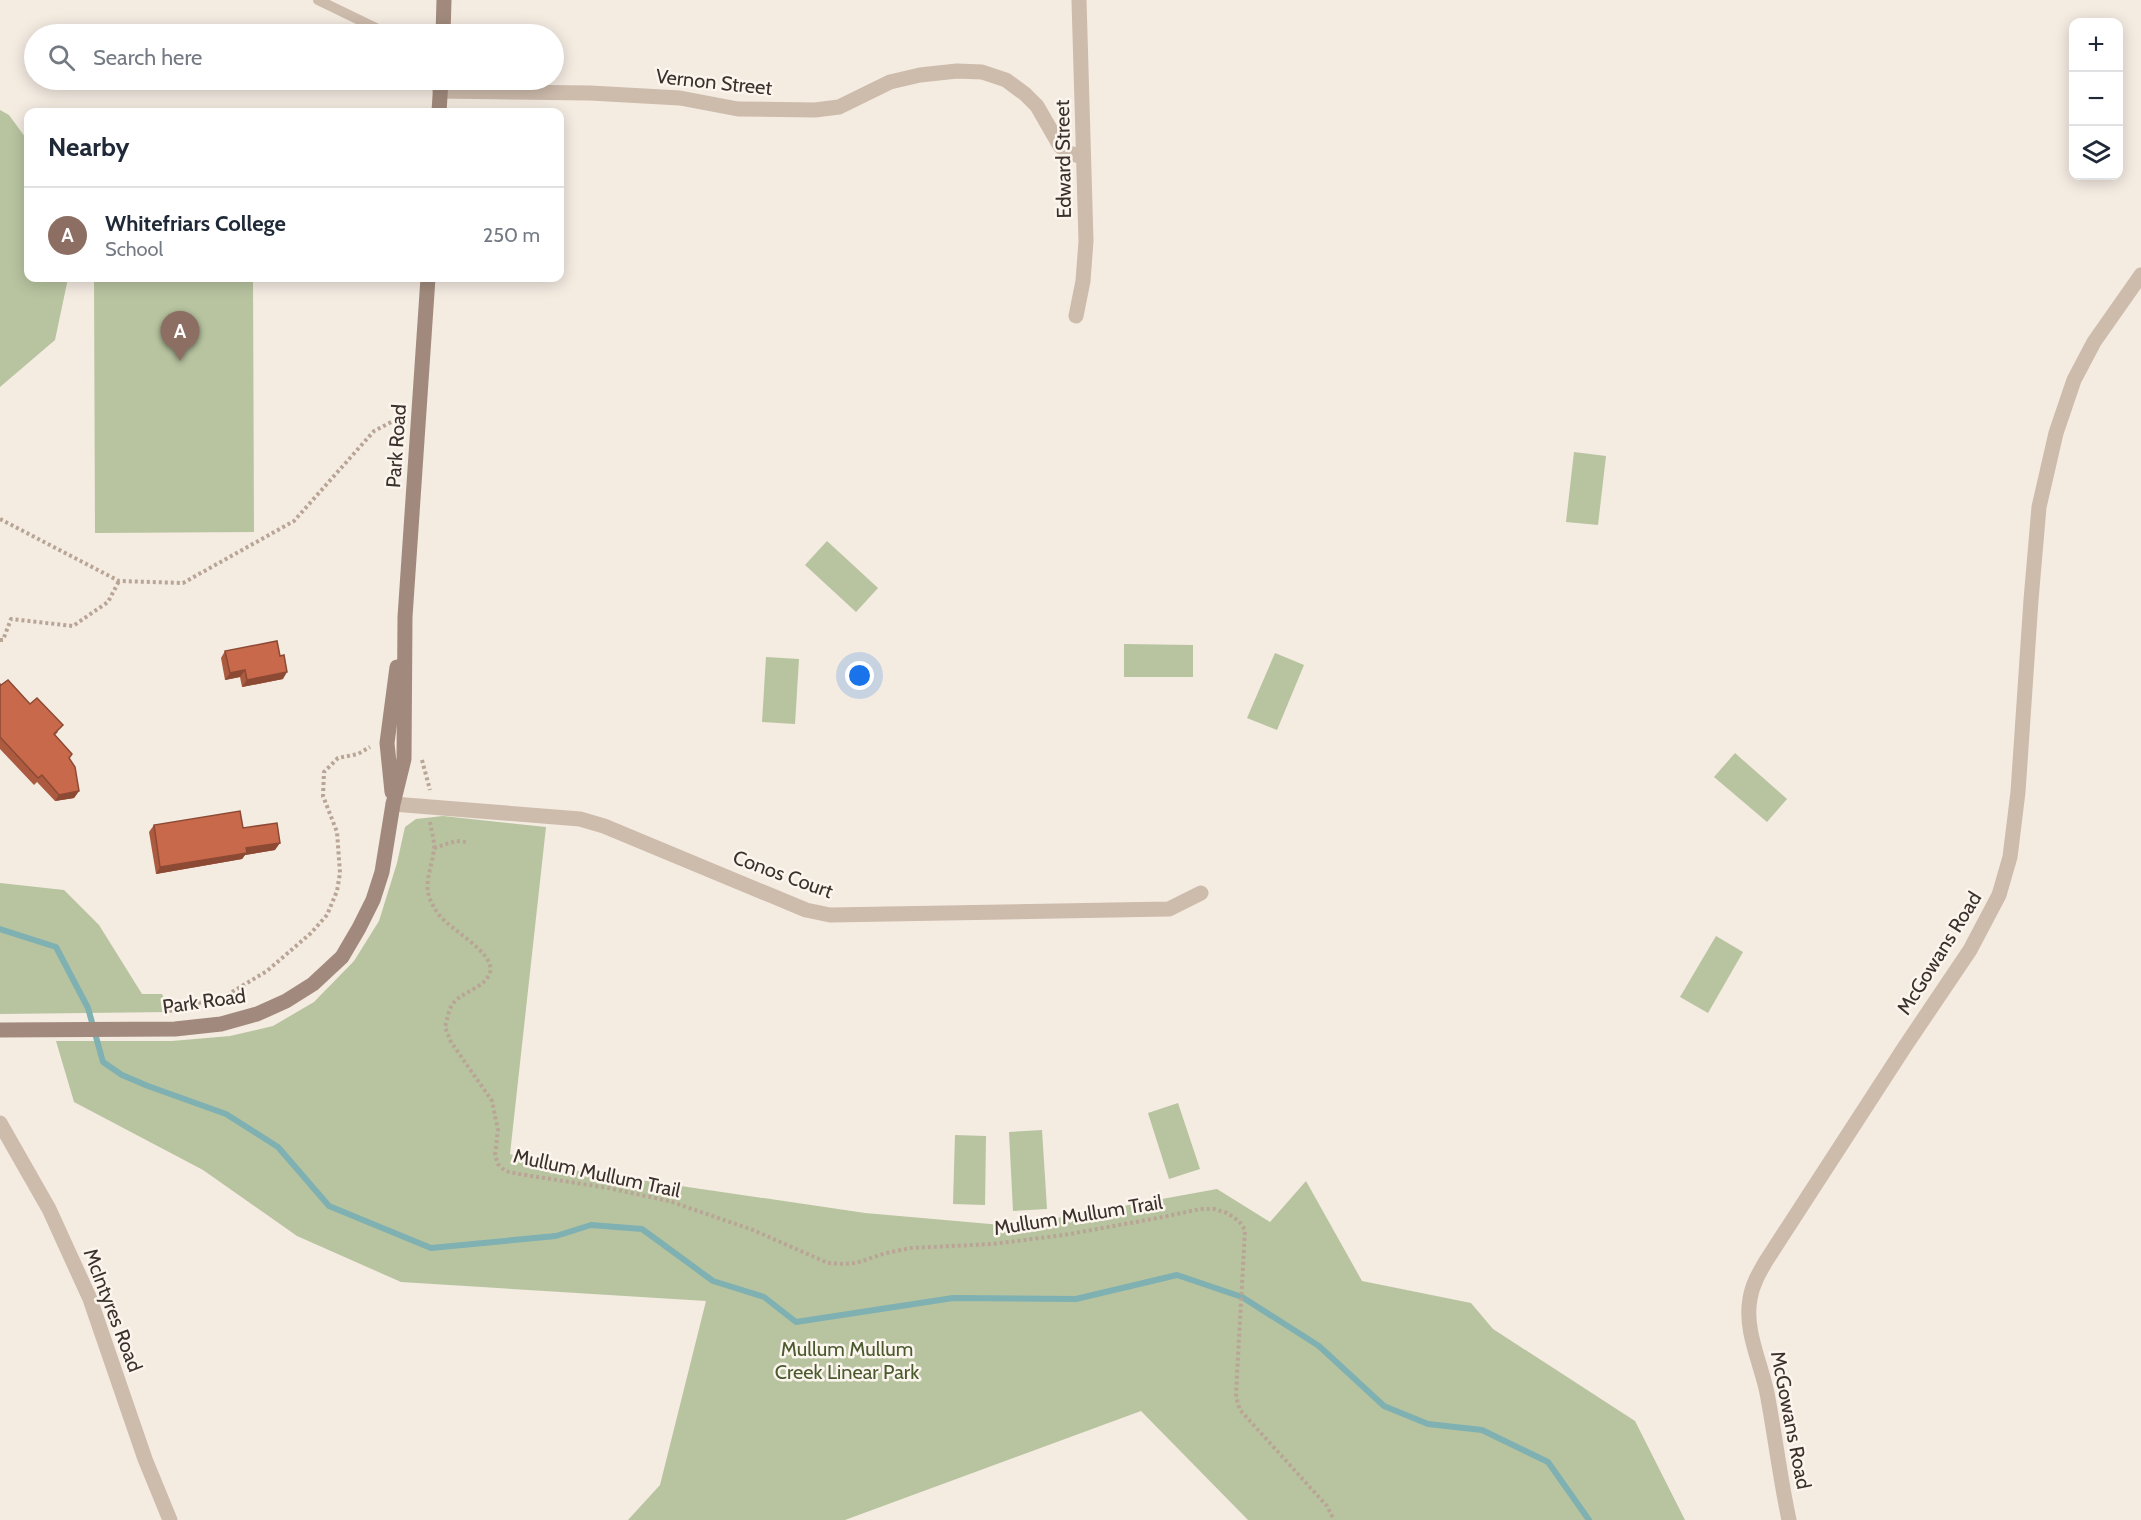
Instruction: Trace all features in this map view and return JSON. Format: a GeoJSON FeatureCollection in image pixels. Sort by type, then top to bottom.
{"type":"FeatureCollection","features":[{"type":"Feature","properties":{"kind":"street"},"geometry":{"type":"LineString","coordinates":[[443,24],[444,0]]}},
{"type":"Feature","properties":{"kind":"street","name":"Edward Street"},"geometry":{"type":"LineString","coordinates":[[1076,316],[1083,281],[1086,241],[1079,0]]}},
{"type":"Feature","properties":{"kind":"street","name":"Vernon Street"},"geometry":{"type":"LineString","coordinates":[[534,90],[680,98],[738,109],[815,110],[838,107],[890,82],[910,77],[957,71],[982,72],[1006,80],[1025,94],[1037,106],[1060,146],[1069,153],[1083,157]]}},
{"type":"Feature","properties":{"kind":"street"},"geometry":{"type":"LineString","coordinates":[[439,108],[440,90]]}},
{"type":"Feature","properties":{"kind":"street","name":"McGowans Road"},"geometry":{"type":"LineString","coordinates":[[1789,1520],[1769,1401],[1753,1340],[1749,1317],[1750,1299],[1756,1279],[1766,1261],[1970,950],[1999,895],[2010,857],[2018,792],[2039,507],[2055,433],[2079,370],[2094,342],[2141,275]]}},
{"type":"Feature","properties":{"kind":"street","name":"Park Road"},"geometry":{"type":"LineString","coordinates":[[393,804],[387,743],[405,617],[428,282]]}},
{"type":"Feature","properties":{"kind":"street","name":"Park Road"},"geometry":{"type":"LineString","coordinates":[[1,1030],[175,1029],[221,1024],[257,1014],[286,1001],[313,984],[342,957],[373,900],[382,872],[393,804],[404,759],[405,617]]}},
{"type":"Feature","properties":{"kind":"street","name":"Conos Court"},"geometry":{"type":"LineString","coordinates":[[393,804],[580,819],[604,826],[806,910],[831,915],[1169,909],[1202,893]]}},
{"type":"Feature","properties":{"kind":"street","name":"McIntyres Road"},"geometry":{"type":"LineString","coordinates":[[0,1123],[50,1209],[90,1299],[145,1459],[170,1520]]}},
{"type":"Feature","properties":{"kind":"lane"},"geometry":{"type":"LineString","coordinates":[[318,0],[368,24]]}},
{"type":"Feature","properties":{"kind":"path"},"geometry":{"type":"LineString","coordinates":[[0,519],[119,581],[183,583],[294,521],[374,431],[420,408]]}},
{"type":"Feature","properties":{"kind":"path"},"geometry":{"type":"LineString","coordinates":[[0,640],[3,640],[11,619],[73,626],[108,602],[119,581]]}},
{"type":"Feature","properties":{"kind":"path"},"geometry":{"type":"LineString","coordinates":[[186,1005],[227,995],[267,971],[311,933],[327,915],[333,904],[340,873],[337,832],[323,796],[324,772],[338,758],[358,754],[375,743],[387,743]]}},
{"type":"Feature","properties":{"kind":"path","name":"Mullum Mullum Trail"},"geometry":{"type":"LineString","coordinates":[[405,745],[419,746],[430,789],[434,848],[426,879],[432,902],[449,925],[489,960],[491,970],[486,981],[452,1005],[445,1027],[451,1042],[492,1101],[498,1130],[495,1155],[498,1164],[505,1171],[608,1188],[669,1201],[753,1230],[828,1263],[856,1263],[911,1248],[992,1244],[1053,1236],[1163,1218],[1200,1209],[1214,1209],[1227,1213],[1239,1221],[1245,1230],[1236,1397],[1240,1410],[1327,1506],[1334,1520]]}},
{"type":"Feature","properties":{"kind":"path"},"geometry":{"type":"LineString","coordinates":[[434,848],[456,841],[467,842]]}},
{"type":"Feature","properties":{"kind":"green space"},"geometry":{"type":"Polygon","coordinates":[[[0,110],[9,115],[24,136],[24,282],[67,283],[55,340],[0,387],[0,110]]]}},
{"type":"Feature","properties":{"kind":"green space"},"geometry":{"type":"Polygon","coordinates":[[[94,282],[253,282],[254,532],[95,533],[94,282]]]}},
{"type":"Feature","properties":{"kind":"green space"},"geometry":{"type":"Polygon","coordinates":[[[1574,452],[1606,456],[1598,525],[1566,522],[1574,452]]]}},
{"type":"Feature","properties":{"kind":"green space"},"geometry":{"type":"Polygon","coordinates":[[[827,541],[878,588],[856,612],[805,565],[827,541]]]}},
{"type":"Feature","properties":{"kind":"green space"},"geometry":{"type":"Polygon","coordinates":[[[1124,644],[1193,645],[1193,677],[1124,677],[1124,644]]]}},
{"type":"Feature","properties":{"kind":"green space"},"geometry":{"type":"Polygon","coordinates":[[[1275,653],[1304,665],[1277,730],[1247,718],[1275,653]]]}},
{"type":"Feature","properties":{"kind":"green space"},"geometry":{"type":"Polygon","coordinates":[[[766,657],[799,659],[795,724],[762,722],[766,657]]]}},
{"type":"Feature","properties":{"kind":"green space"},"geometry":{"type":"Polygon","coordinates":[[[1735,753],[1787,799],[1767,822],[1714,777],[1735,753]]]}},
{"type":"Feature","properties":{"kind":"green space","name":"Mullum Mullum Creek Linear Park"},"geometry":{"type":"Polygon","coordinates":[[[443,816],[546,827],[510,1154],[545,1166],[865,1213],[1013,1226],[1217,1189],[1270,1222],[1306,1181],[1362,1281],[1471,1303],[1493,1329],[1635,1421],[1685,1520],[1248,1520],[1141,1411],[845,1520],[628,1520],[660,1485],[706,1301],[401,1282],[297,1236],[203,1170],[74,1102],[56,1041],[172,1041],[230,1036],[273,1026],[314,1002],[354,961],[379,921],[397,863],[405,827],[416,819],[443,816]]]}},
{"type":"Feature","properties":{"kind":"green space"},"geometry":{"type":"Polygon","coordinates":[[[0,883],[64,890],[99,925],[142,994],[162,994],[170,1012],[0,1014],[0,883]]]}},
{"type":"Feature","properties":{"kind":"green space"},"geometry":{"type":"Polygon","coordinates":[[[1716,936],[1743,952],[1708,1013],[1680,997],[1716,936]]]}},
{"type":"Feature","properties":{"kind":"green space"},"geometry":{"type":"Polygon","coordinates":[[[1178,1103],[1200,1169],[1169,1179],[1148,1113],[1178,1103]]]}},
{"type":"Feature","properties":{"kind":"green space"},"geometry":{"type":"Polygon","coordinates":[[[1042,1130],[1047,1209],[1013,1211],[1009,1132],[1042,1130]]]}},
{"type":"Feature","properties":{"kind":"green space"},"geometry":{"type":"Polygon","coordinates":[[[955,1135],[986,1136],[985,1205],[953,1204],[955,1135]]]}},
{"type":"Feature","properties":{"kind":"building"},"geometry":{"type":"Polygon","coordinates":[[[277,641],[280,656],[284,655],[287,672],[247,680],[245,670],[230,673],[225,651],[277,641]]]}},
{"type":"Feature","properties":{"kind":"building"},"geometry":{"type":"Polygon","coordinates":[[[8,680],[30,704],[37,698],[63,725],[54,734],[72,754],[69,758],[75,767],[79,791],[59,795],[42,775],[38,778],[0,737],[0,684],[8,680]]]}},
{"type":"Feature","properties":{"kind":"building"},"geometry":{"type":"Polygon","coordinates":[[[240,811],[243,828],[277,823],[280,843],[246,848],[247,853],[160,867],[154,825],[240,811]]]}},
{"type":"Feature","properties":{"kind":"waterway"},"geometry":{"type":"LineString","coordinates":[[0,929],[56,947],[88,1008],[103,1062],[122,1075],[148,1086],[226,1114],[278,1147],[329,1206],[431,1248],[556,1236],[591,1225],[642,1229],[713,1281],[764,1297],[796,1322],[953,1298],[1076,1299],[1177,1275],[1242,1297],[1319,1346],[1384,1406],[1428,1424],[1482,1430],[1548,1462],[1589,1520]]}},
{"type":"Feature","properties":{"kind":"place","name":"Whitefriars College"},"geometry":{"type":"Point","coordinates":[180,361]}}]}
